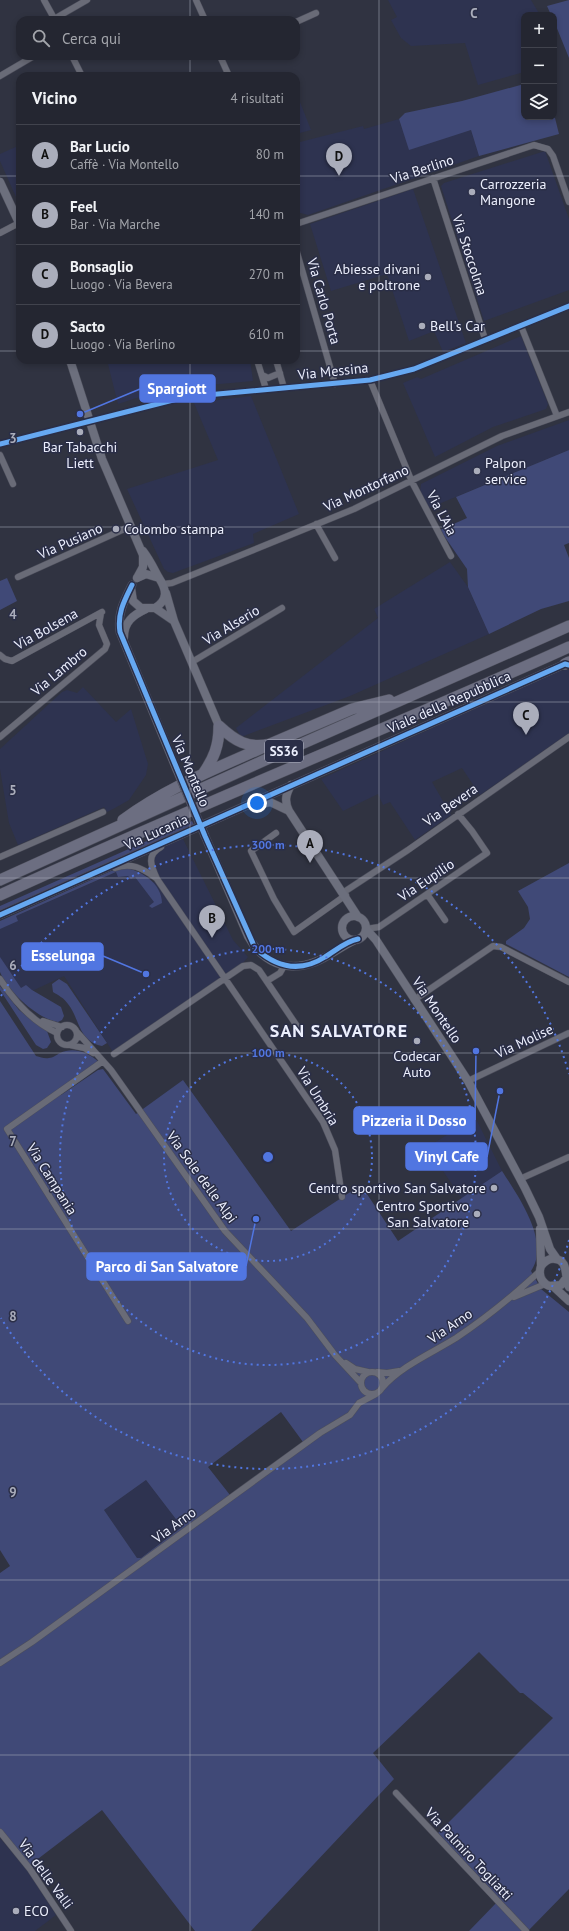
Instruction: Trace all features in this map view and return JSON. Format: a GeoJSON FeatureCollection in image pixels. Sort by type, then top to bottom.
{"type":"FeatureCollection","features":[{"type":"Feature","properties":{"kind":"highway","name":"SS36"},"geometry":{"type":"LineString","coordinates":[[0,880],[400,700],[569,626]]}},
{"type":"Feature","properties":{"kind":"highway","name":"SS36"},"geometry":{"type":"LineString","coordinates":[[0,895],[91,853],[252,785],[569,647]]}},
{"type":"Feature","properties":{"kind":"highway"},"geometry":{"type":"LineString","coordinates":[[104,834],[136,811],[202,775],[270,744],[352,709],[379,702],[400,700]]}},
{"type":"Feature","properties":{"kind":"highway"},"geometry":{"type":"LineString","coordinates":[[219,726],[240,743],[260,747],[270,744]]}},
{"type":"Feature","properties":{"kind":"highway"},"geometry":{"type":"LineString","coordinates":[[202,775],[214,759],[219,740],[219,726]]}},
{"type":"Feature","properties":{"kind":"street"},"geometry":{"type":"LineString","coordinates":[[44,0],[52,16]]}},
{"type":"Feature","properties":{"kind":"street"},"geometry":{"type":"LineString","coordinates":[[60,16],[86,0]]}},
{"type":"Feature","properties":{"kind":"street"},"geometry":{"type":"LineString","coordinates":[[196,0],[203,16]]}},
{"type":"Feature","properties":{"kind":"street"},"geometry":{"type":"LineString","coordinates":[[300,20],[316,13]]}},
{"type":"Feature","properties":{"kind":"street"},"geometry":{"type":"LineString","coordinates":[[0,76],[27,60]]}},
{"type":"Feature","properties":{"kind":"street"},"geometry":{"type":"LineString","coordinates":[[74,60],[80,72]]}},
{"type":"Feature","properties":{"kind":"street"},"geometry":{"type":"LineString","coordinates":[[223,60],[228,72]]}},
{"type":"Feature","properties":{"kind":"street","name":"Via Berlino"},"geometry":{"type":"LineString","coordinates":[[300,223],[534,145],[548,149],[553,156],[569,202]]}},
{"type":"Feature","properties":{"kind":"street","name":"Via Stoccolma"},"geometry":{"type":"LineString","coordinates":[[433,178],[485,340]]}},
{"type":"Feature","properties":{"kind":"street"},"geometry":{"type":"LineString","coordinates":[[0,182],[16,216]]}},
{"type":"Feature","properties":{"kind":"street"},"geometry":{"type":"LineString","coordinates":[[0,233],[16,226]]}},
{"type":"Feature","properties":{"kind":"street","name":"Via Carlo Porta"},"geometry":{"type":"LineString","coordinates":[[300,270],[335,384]]}},
{"type":"Feature","properties":{"kind":"street","name":"Via Messina"},"geometry":{"type":"LineString","coordinates":[[0,444],[47,433],[89,420],[185,398],[370,380],[414,369],[569,306]]}},
{"type":"Feature","properties":{"kind":"street"},"geometry":{"type":"LineString","coordinates":[[521,326],[557,416]]}},
{"type":"Feature","properties":{"kind":"street"},"geometry":{"type":"LineString","coordinates":[[71,364],[89,420],[114,489],[140,547],[144,561],[143,567],[130,591],[133,601],[137,605],[150,609],[174,621]]}},
{"type":"Feature","properties":{"kind":"street"},"geometry":{"type":"LineString","coordinates":[[258,364],[266,389]]}},
{"type":"Feature","properties":{"kind":"street"},"geometry":{"type":"LineString","coordinates":[[277,364],[284,388]]}},
{"type":"Feature","properties":{"kind":"street"},"geometry":{"type":"LineString","coordinates":[[262,375],[268,378],[280,374]]}},
{"type":"Feature","properties":{"kind":"street","name":"Via L'Aia"},"geometry":{"type":"LineString","coordinates":[[370,380],[412,482],[451,556]]}},
{"type":"Feature","properties":{"kind":"street","name":"Via Montorfano"},"geometry":{"type":"LineString","coordinates":[[165,585],[316,524],[412,482],[446,462],[502,436],[569,412]]}},
{"type":"Feature","properties":{"kind":"street"},"geometry":{"type":"LineString","coordinates":[[0,455],[13,484]]}},
{"type":"Feature","properties":{"kind":"street"},"geometry":{"type":"LineString","coordinates":[[316,524],[335,558]]}},
{"type":"Feature","properties":{"kind":"street","name":"Via Pusiano"},"geometry":{"type":"LineString","coordinates":[[18,577],[131,526]]}},
{"type":"Feature","properties":{"kind":"street"},"geometry":{"type":"LineString","coordinates":[[140,547],[165,585],[174,621],[219,726]]}},
{"type":"Feature","properties":{"kind":"street"},"geometry":{"type":"LineString","coordinates":[[137,578],[151,574],[165,585]]}},
{"type":"Feature","properties":{"kind":"street","name":"Via Montello"},"geometry":{"type":"LineString","coordinates":[[132,585],[124,600],[119,616],[120,632],[176,768],[254,948],[270,961],[284,966],[305,966],[316,962],[356,939]]}},
{"type":"Feature","properties":{"kind":"street"},"geometry":{"type":"LineString","coordinates":[[124,642],[124,631],[127,623],[162,602],[165,585]]}},
{"type":"Feature","properties":{"kind":"street","name":"Via Alserio"},"geometry":{"type":"LineString","coordinates":[[192,662],[282,608]]}},
{"type":"Feature","properties":{"kind":"street","name":"Via Bolsena"},"geometry":{"type":"LineString","coordinates":[[0,655],[5,660],[12,662],[102,612]]}},
{"type":"Feature","properties":{"kind":"street","name":"Via Lambro"},"geometry":{"type":"LineString","coordinates":[[0,736],[105,648],[107,644],[99,625],[102,612]]}},
{"type":"Feature","properties":{"kind":"street","name":"Viale della Repubblica"},"geometry":{"type":"LineString","coordinates":[[344,762],[568,664]]}},
{"type":"Feature","properties":{"kind":"street","name":"Via Bevera"},"geometry":{"type":"LineString","coordinates":[[276,833],[251,851],[274,899],[294,932],[458,814],[569,737]]}},
{"type":"Feature","properties":{"kind":"street","name":"Via Lucania"},"geometry":{"type":"LineString","coordinates":[[0,914],[344,762]]}},
{"type":"Feature","properties":{"kind":"street"},"geometry":{"type":"LineString","coordinates":[[291,785],[285,803],[289,811],[346,896],[358,917],[364,922],[366,929],[364,934],[356,939]]}},
{"type":"Feature","properties":{"kind":"street","name":"Via Montello"},"geometry":{"type":"LineString","coordinates":[[215,819],[270,802],[289,811]]}},
{"type":"Feature","properties":{"kind":"street"},"geometry":{"type":"LineString","coordinates":[[0,857],[103,812]]}},
{"type":"Feature","properties":{"kind":"street","name":"Via Eupilio"},"geometry":{"type":"LineString","coordinates":[[366,929],[379,927],[487,853],[472,830],[458,814]]}},
{"type":"Feature","properties":{"kind":"street"},"geometry":{"type":"LineString","coordinates":[[157,879],[151,866],[152,854],[155,850],[186,832]]}},
{"type":"Feature","properties":{"kind":"street"},"geometry":{"type":"LineString","coordinates":[[0,919],[49,897],[65,886],[81,883],[122,865],[140,868],[157,879]]}},
{"type":"Feature","properties":{"kind":"street","name":"Via Umbria"},"geometry":{"type":"LineString","coordinates":[[157,879],[324,1122],[335,1150],[342,1197]]}},
{"type":"Feature","properties":{"kind":"street"},"geometry":{"type":"LineString","coordinates":[[427,894],[445,920]]}},
{"type":"Feature","properties":{"kind":"street"},"geometry":{"type":"LineString","coordinates":[[346,896],[348,918]]}},
{"type":"Feature","properties":{"kind":"street"},"geometry":{"type":"LineString","coordinates":[[334,951],[341,940],[343,923],[348,918],[358,917]]}},
{"type":"Feature","properties":{"kind":"street"},"geometry":{"type":"LineString","coordinates":[[343,932],[347,937],[378,943],[376,934],[379,927]]}},
{"type":"Feature","properties":{"kind":"street","name":"Via Montello"},"geometry":{"type":"LineString","coordinates":[[366,929],[378,943],[468,1081],[539,1217],[550,1249],[557,1259]]}},
{"type":"Feature","properties":{"kind":"street"},"geometry":{"type":"LineString","coordinates":[[414,1000],[493,946],[501,947],[568,980]]}},
{"type":"Feature","properties":{"kind":"street"},"geometry":{"type":"LineString","coordinates":[[114,1054],[243,966],[251,965],[259,970],[297,1026]]}},
{"type":"Feature","properties":{"kind":"street"},"geometry":{"type":"LineString","coordinates":[[267,981],[280,973],[284,966]]}},
{"type":"Feature","properties":{"kind":"street","name":"Via Sole delle Alpi"},"geometry":{"type":"LineString","coordinates":[[0,979],[14,999],[31,1015],[57,1033],[59,1041],[68,1045],[84,1048],[103,1061]]}},
{"type":"Feature","properties":{"kind":"street","name":"Via Sole delle Alpi"},"geometry":{"type":"LineString","coordinates":[[31,1015],[47,1023],[62,1027],[70,1026],[103,1061],[226,1231],[307,1318],[335,1355]]}},
{"type":"Feature","properties":{"kind":"street"},"geometry":{"type":"LineString","coordinates":[[57,1033],[62,1027]]}},
{"type":"Feature","properties":{"kind":"street"},"geometry":{"type":"LineString","coordinates":[[68,1045],[76,1041],[77,1032]]}},
{"type":"Feature","properties":{"kind":"street","name":"Via Molise"},"geometry":{"type":"LineString","coordinates":[[468,1081],[569,1033]]}},
{"type":"Feature","properties":{"kind":"street","name":"Via Campania"},"geometry":{"type":"LineString","coordinates":[[103,1061],[7,1129],[128,1321]]}},
{"type":"Feature","properties":{"kind":"street"},"geometry":{"type":"LineString","coordinates":[[520,1180],[569,1157]]}},
{"type":"Feature","properties":{"kind":"street","name":"Via Montello"},"geometry":{"type":"LineString","coordinates":[[539,1217],[542,1251],[541,1268]]}},
{"type":"Feature","properties":{"kind":"street"},"geometry":{"type":"LineString","coordinates":[[569,1287],[567,1277],[568,1269],[565,1264],[557,1259],[549,1260],[541,1268],[542,1280],[545,1284],[554,1287],[569,1298]]}},
{"type":"Feature","properties":{"kind":"street","name":"Via Arno"},"geometry":{"type":"LineString","coordinates":[[382,1388],[390,1379],[406,1368],[470,1328],[505,1301],[541,1268]]}},
{"type":"Feature","properties":{"kind":"street"},"geometry":{"type":"LineString","coordinates":[[554,1287],[561,1285],[567,1277]]}},
{"type":"Feature","properties":{"kind":"street","name":"Via Arno"},"geometry":{"type":"LineString","coordinates":[[505,1301],[528,1289],[545,1284]]}},
{"type":"Feature","properties":{"kind":"street"},"geometry":{"type":"LineString","coordinates":[[562,1293],[569,1301]]}},
{"type":"Feature","properties":{"kind":"street"},"geometry":{"type":"LineString","coordinates":[[335,1355],[355,1369],[376,1372],[383,1378],[382,1388],[376,1394],[368,1394],[335,1355]]}},
{"type":"Feature","properties":{"kind":"street","name":"Via Arno"},"geometry":{"type":"LineString","coordinates":[[376,1372],[387,1373],[406,1368]]}},
{"type":"Feature","properties":{"kind":"street"},"geometry":{"type":"LineString","coordinates":[[359,1403],[363,1376],[368,1372]]}},
{"type":"Feature","properties":{"kind":"street","name":"Via Arno"},"geometry":{"type":"LineString","coordinates":[[0,1663],[32,1642],[320,1433],[350,1415],[359,1403],[376,1394]]}},
{"type":"Feature","properties":{"kind":"street","name":"Via Palmiro Togliatti"},"geometry":{"type":"LineString","coordinates":[[396,1793],[526,1931]]}},
{"type":"Feature","properties":{"kind":"street","name":"Via delle Valli"},"geometry":{"type":"LineString","coordinates":[[0,1832],[30,1869],[71,1931]]}},
{"type":"Feature","properties":{"kind":"shaded area"},"geometry":{"type":"Polygon","coordinates":[[[388,0],[531,0],[538,12],[521,12],[521,73],[478,85],[465,43],[411,46],[401,38],[391,20],[397,17],[388,0]]]}},
{"type":"Feature","properties":{"kind":"shaded area"},"geometry":{"type":"Polygon","coordinates":[[[569,0],[569,58],[557,28],[557,12],[550,12],[547,6],[569,0]]]}},
{"type":"Feature","properties":{"kind":"shaded area"},"geometry":{"type":"Polygon","coordinates":[[[521,85],[521,120],[556,120],[559,134],[479,156],[471,130],[409,150],[399,119],[405,113],[462,101],[521,85]]]}},
{"type":"Feature","properties":{"kind":"shaded area"},"geometry":{"type":"Polygon","coordinates":[[[300,102],[311,130],[300,133],[300,102]]]}},
{"type":"Feature","properties":{"kind":"shaded area"},"geometry":{"type":"Polygon","coordinates":[[[399,119],[402,129],[453,135],[471,130],[479,156],[308,215],[300,213],[300,142],[363,126],[364,129],[399,119]]]}},
{"type":"Feature","properties":{"kind":"shaded area"},"geometry":{"type":"Polygon","coordinates":[[[16,147],[16,197],[0,161],[0,154],[16,147]]]}},
{"type":"Feature","properties":{"kind":"shaded area"},"geometry":{"type":"Polygon","coordinates":[[[545,151],[569,219],[569,290],[484,321],[441,186],[444,183],[545,151]]]}},
{"type":"Feature","properties":{"kind":"shaded area"},"geometry":{"type":"Polygon","coordinates":[[[413,189],[466,343],[443,352],[434,331],[409,341],[387,274],[331,291],[310,224],[413,189]]]}},
{"type":"Feature","properties":{"kind":"shaded area"},"geometry":{"type":"Polygon","coordinates":[[[521,336],[548,404],[546,409],[493,427],[435,457],[403,383],[417,377],[421,379],[521,336]]]}},
{"type":"Feature","properties":{"kind":"shaded area"},"geometry":{"type":"Polygon","coordinates":[[[108,364],[251,364],[253,381],[164,389],[118,404],[108,364]]]}},
{"type":"Feature","properties":{"kind":"shaded area"},"geometry":{"type":"Polygon","coordinates":[[[251,396],[299,514],[253,534],[254,543],[173,573],[168,572],[164,569],[127,489],[218,460],[194,403],[251,396]]]}},
{"type":"Feature","properties":{"kind":"shaded area"},"geometry":{"type":"Polygon","coordinates":[[[569,420],[569,450],[429,508],[420,492],[421,484],[497,446],[569,420]]]}},
{"type":"Feature","properties":{"kind":"shaded area"},"geometry":{"type":"Polygon","coordinates":[[[569,450],[569,543],[564,545],[569,558],[569,601],[541,609],[489,634],[468,587],[467,569],[440,530],[467,518],[456,497],[569,450]]]}},
{"type":"Feature","properties":{"kind":"shaded area"},"geometry":{"type":"Polygon","coordinates":[[[450,562],[468,587],[489,634],[350,696],[241,737],[236,728],[378,618],[374,609],[450,562]]]}},
{"type":"Feature","properties":{"kind":"shaded area"},"geometry":{"type":"Polygon","coordinates":[[[7,578],[17,601],[0,610],[0,581],[7,578]]]}},
{"type":"Feature","properties":{"kind":"shaded area"},"geometry":{"type":"Polygon","coordinates":[[[569,670],[569,733],[480,795],[462,768],[432,782],[451,815],[415,840],[390,802],[383,805],[378,794],[343,811],[321,779],[555,672],[569,670]]]}},
{"type":"Feature","properties":{"kind":"shaded area"},"geometry":{"type":"Polygon","coordinates":[[[83,687],[116,722],[131,709],[148,764],[146,775],[129,800],[115,808],[107,812],[104,807],[18,845],[9,823],[0,769],[0,749],[62,692],[67,690],[77,693],[83,687]]]}},
{"type":"Feature","properties":{"kind":"shaded area"},"geometry":{"type":"Polygon","coordinates":[[[192,821],[194,825],[0,912],[0,906],[192,821]]]}},
{"type":"Feature","properties":{"kind":"shaded area"},"geometry":{"type":"Polygon","coordinates":[[[182,837],[233,940],[248,957],[242,964],[113,1052],[64,976],[32,991],[21,989],[0,958],[0,923],[119,871],[151,884],[159,878],[153,860],[157,852],[182,837]]]}},
{"type":"Feature","properties":{"kind":"shaded area"},"geometry":{"type":"Polygon","coordinates":[[[569,863],[569,977],[506,944],[506,941],[524,928],[530,919],[528,907],[518,891],[569,863]]]}},
{"type":"Feature","properties":{"kind":"shaded area"},"geometry":{"type":"Polygon","coordinates":[[[126,868],[144,875],[155,884],[159,890],[162,903],[152,908],[149,906],[154,902],[135,877],[131,879],[128,876],[118,877],[116,872],[16,916],[18,921],[0,929],[0,921],[111,871],[126,868]]]}},
{"type":"Feature","properties":{"kind":"shaded area"},"geometry":{"type":"Polygon","coordinates":[[[0,957],[21,988],[26,985],[61,1007],[64,1016],[62,1020],[58,1022],[42,1016],[17,996],[4,980],[0,972],[0,957]]]}},
{"type":"Feature","properties":{"kind":"shaded area"},"geometry":{"type":"Polygon","coordinates":[[[59,979],[67,984],[107,1043],[102,1046],[94,1043],[88,1039],[80,1029],[68,1004],[63,998],[53,992],[52,984],[59,979]]]}},
{"type":"Feature","properties":{"kind":"shaded area"},"geometry":{"type":"Polygon","coordinates":[[[0,986],[19,1010],[47,1031],[51,1042],[47,1048],[43,1049],[36,1045],[0,990],[0,986]]]}},
{"type":"Feature","properties":{"kind":"shaded area"},"geometry":{"type":"Polygon","coordinates":[[[0,1001],[36,1056],[50,1058],[65,1051],[76,1050],[86,1053],[99,1062],[58,1090],[61,1095],[98,1070],[103,1069],[136,1114],[183,1080],[291,1231],[361,1185],[398,1241],[502,1171],[523,1206],[535,1233],[537,1247],[536,1259],[531,1271],[541,1289],[569,1312],[569,1889],[528,1931],[469,1931],[500,1899],[438,1833],[553,1718],[523,1693],[520,1693],[479,1652],[373,1753],[394,1779],[251,1931],[195,1931],[102,1810],[26,1868],[0,1835],[0,1573],[10,1566],[0,1550],[0,1001]],[[281,1412],[208,1467],[230,1495],[303,1442],[281,1412]],[[146,1480],[104,1510],[137,1558],[141,1558],[182,1527],[146,1480]]]}},
{"type":"Feature","properties":{"kind":"shaded area"},"geometry":{"type":"Polygon","coordinates":[[[475,1117],[502,1171],[462,1199],[429,1150],[431,1145],[475,1117]]]}},
{"type":"Feature","properties":{"kind":"shaded area"},"geometry":{"type":"Polygon","coordinates":[[[146,1480],[182,1527],[141,1558],[137,1558],[104,1510],[146,1480]]]}},
{"type":"Feature","properties":{"kind":"shaded area"},"geometry":{"type":"Polygon","coordinates":[[[0,1838],[27,1870],[56,1915],[35,1931],[0,1931],[0,1838]]]}},
{"type":"Feature","properties":{"kind":"cycle path"},"geometry":{"type":"LineString","coordinates":[[0,444],[185,397],[370,380],[414,369],[569,306]]}},
{"type":"Feature","properties":{"kind":"cycle path"},"geometry":{"type":"LineString","coordinates":[[132,585],[120,613],[120,632],[205,836],[255,948],[271,960],[288,966],[297,966],[316,962],[345,944],[358,939]]}},
{"type":"Feature","properties":{"kind":"cycle path"},"geometry":{"type":"LineString","coordinates":[[0,915],[565,664],[569,665]]}},
{"type":"Feature","properties":{"kind":"place","name":"Sacto"},"geometry":{"type":"Point","coordinates":[339,176]}},
{"type":"Feature","properties":{"kind":"place","name":"Carrozzeria Mangone"},"geometry":{"type":"Point","coordinates":[472,192]}},
{"type":"Feature","properties":{"kind":"place","name":"Abiesse divani e poltrone"},"geometry":{"type":"Point","coordinates":[428,277]}},
{"type":"Feature","properties":{"kind":"place","name":"Bell's Car"},"geometry":{"type":"Point","coordinates":[422,326]}},
{"type":"Feature","properties":{"kind":"place","name":"Spargiott"},"geometry":{"type":"Point","coordinates":[80,414]}},
{"type":"Feature","properties":{"kind":"place","name":"Bar Tabacchi Liett"},"geometry":{"type":"Point","coordinates":[80,432]}},
{"type":"Feature","properties":{"kind":"place","name":"Palpon service"},"geometry":{"type":"Point","coordinates":[477,471]}},
{"type":"Feature","properties":{"kind":"place","name":"Colombo stampa"},"geometry":{"type":"Point","coordinates":[116,529]}},
{"type":"Feature","properties":{"kind":"place","name":"Bonsaglio"},"geometry":{"type":"Point","coordinates":[526,735]}},
{"type":"Feature","properties":{"kind":"place","name":"Bar Lucio"},"geometry":{"type":"Point","coordinates":[310,863]}},
{"type":"Feature","properties":{"kind":"place","name":"Feel"},"geometry":{"type":"Point","coordinates":[212,938]}},
{"type":"Feature","properties":{"kind":"place","name":"Esselunga"},"geometry":{"type":"Point","coordinates":[146,974]}},
{"type":"Feature","properties":{"kind":"place","name":"Codecar Auto"},"geometry":{"type":"Point","coordinates":[417,1041]}},
{"type":"Feature","properties":{"kind":"place","name":"Pizzeria il Dosso"},"geometry":{"type":"Point","coordinates":[476,1051]}},
{"type":"Feature","properties":{"kind":"place","name":"Vinyl Cafe"},"geometry":{"type":"Point","coordinates":[500,1091]}},
{"type":"Feature","properties":{"kind":"place","name":"Centro sportivo San Salvatore"},"geometry":{"type":"Point","coordinates":[494,1188]}},
{"type":"Feature","properties":{"kind":"place","name":"Centro Sportivo San Salvatore"},"geometry":{"type":"Point","coordinates":[477,1214]}},
{"type":"Feature","properties":{"kind":"place","name":"Parco di San Salvatore"},"geometry":{"type":"Point","coordinates":[256,1219]}},
{"type":"Feature","properties":{"kind":"place","name":"ECO"},"geometry":{"type":"Point","coordinates":[16,1911]}},
{"type":"Feature","properties":{"kind":"district","name":"SAN SALVATORE"},"geometry":{"type":"Point","coordinates":[339,1030]}}]}
